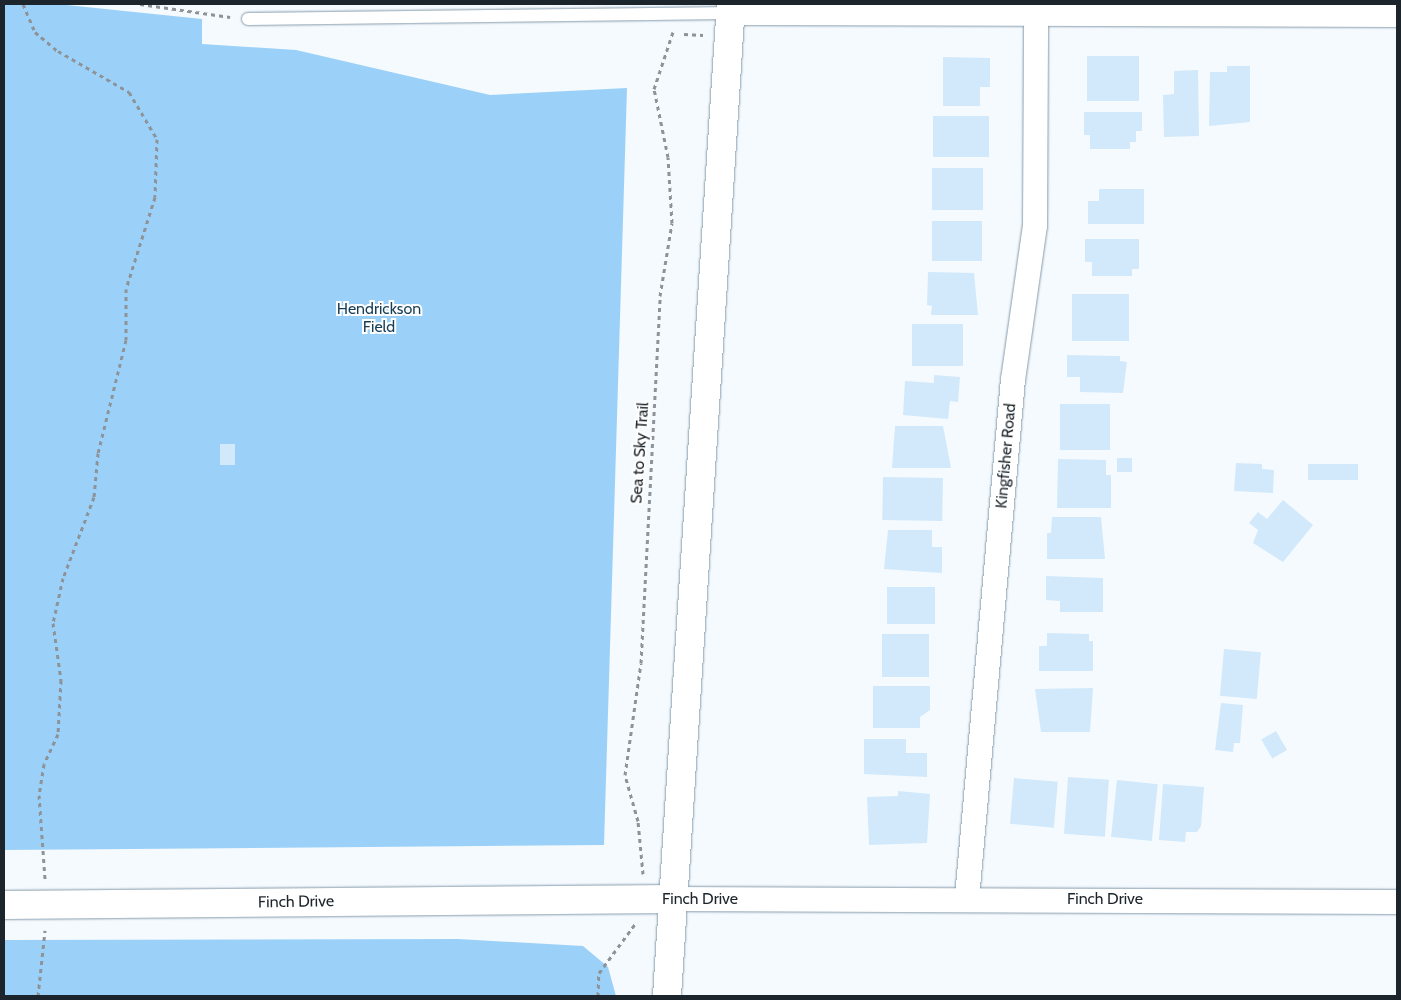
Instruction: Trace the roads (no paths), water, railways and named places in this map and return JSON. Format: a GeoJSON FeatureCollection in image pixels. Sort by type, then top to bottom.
{"type":"FeatureCollection","features":[{"type":"Feature","properties":{"kind":"street"},"geometry":{"type":"LineString","coordinates":[[667,996],[675,899],[731,8],[1036,15],[1397,15],[1397,4]]}},
{"type":"Feature","properties":{"kind":"street","name":"Kingfisher Road"},"geometry":{"type":"LineString","coordinates":[[967,898],[1013,380],[1035,226],[1036,15]]}},
{"type":"Feature","properties":{"kind":"street","name":"Finch Drive"},"geometry":{"type":"LineString","coordinates":[[4,905],[967,898],[1397,902]]}},
{"type":"Feature","properties":{"kind":"lane"},"geometry":{"type":"LineString","coordinates":[[248,19],[731,8]]}},
{"type":"Feature","properties":{"kind":"park label","name":"Hendrickson Field"},"geometry":{"type":"Point","coordinates":[379,318]}}]}
